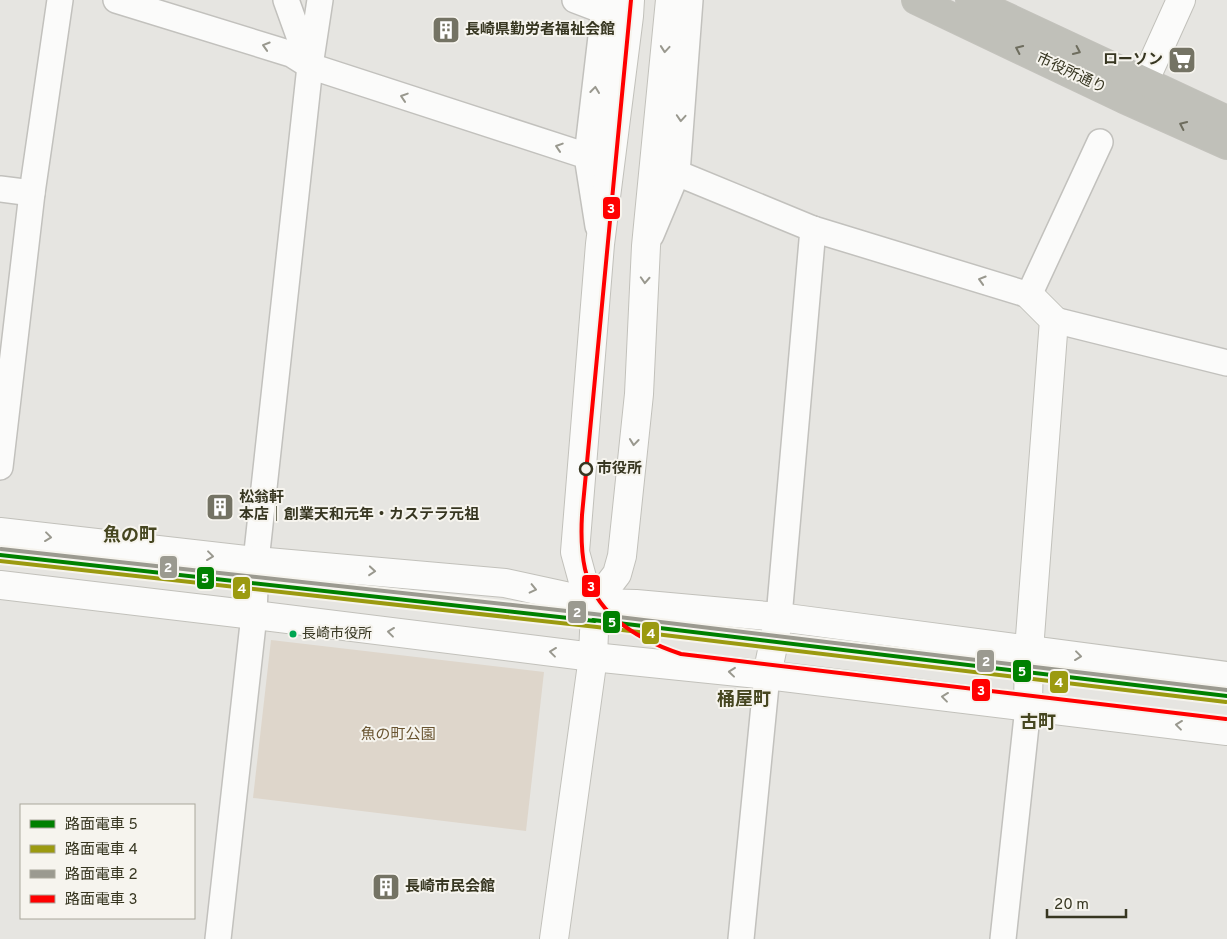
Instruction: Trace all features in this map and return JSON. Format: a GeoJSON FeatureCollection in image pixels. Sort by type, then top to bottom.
{"type":"FeatureCollection","features":[{"type":"Feature","properties":{"kind":"highway","name":"市役所通り"},"geometry":{"type":"LineString","coordinates":[[916,0],[1124,99],[1140,93],[1227,120]]}},
{"type":"Feature","properties":{"kind":"highway","name":"市役所通り"},"geometry":{"type":"LineString","coordinates":[[970,0],[1140,93],[1227,145]]}},
{"type":"Feature","properties":{"kind":"street"},"geometry":{"type":"LineString","coordinates":[[0,467],[32,193],[60,0]]}},
{"type":"Feature","properties":{"kind":"street"},"geometry":{"type":"LineString","coordinates":[[116,0],[292,54],[310,66],[587,156]]}},
{"type":"Feature","properties":{"kind":"street"},"geometry":{"type":"LineString","coordinates":[[286,0],[310,66]]}},
{"type":"Feature","properties":{"kind":"street"},"geometry":{"type":"LineString","coordinates":[[218,939],[254,615],[256,561],[310,66],[320,0]]}},
{"type":"Feature","properties":{"kind":"street"},"geometry":{"type":"LineString","coordinates":[[575,0],[605,6],[587,156],[600,244]]}},
{"type":"Feature","properties":{"kind":"street"},"geometry":{"type":"LineString","coordinates":[[598,603],[584,585],[575,552],[600,244],[630,0]]}},
{"type":"Feature","properties":{"kind":"street"},"geometry":{"type":"LineString","coordinates":[[554,939],[593,657],[598,603],[617,574],[622,556],[639,394],[646,246],[670,0]]}},
{"type":"Feature","properties":{"kind":"street"},"geometry":{"type":"LineString","coordinates":[[646,246],[677,173],[690,0]]}},
{"type":"Feature","properties":{"kind":"street"},"geometry":{"type":"LineString","coordinates":[[1140,93],[1181,0]]}},
{"type":"Feature","properties":{"kind":"street"},"geometry":{"type":"LineString","coordinates":[[1029,295],[1100,142]]}},
{"type":"Feature","properties":{"kind":"street"},"geometry":{"type":"LineString","coordinates":[[677,173],[813,229],[1029,295],[1054,320],[1227,364]]}},
{"type":"Feature","properties":{"kind":"street"},"geometry":{"type":"LineString","coordinates":[[0,189],[32,193]]}},
{"type":"Feature","properties":{"kind":"street"},"geometry":{"type":"LineString","coordinates":[[741,939],[767,675],[780,617],[813,229]]}},
{"type":"Feature","properties":{"kind":"street"},"geometry":{"type":"LineString","coordinates":[[1004,939],[1028,706],[1029,650],[1054,320]]}},
{"type":"Feature","properties":{"kind":"street"},"geometry":{"type":"LineString","coordinates":[[0,532],[256,561],[505,583],[598,603],[636,604],[780,617],[1227,676]]}},
{"type":"Feature","properties":{"kind":"street"},"geometry":{"type":"LineString","coordinates":[[0,585],[1227,731]]}},
{"type":"Feature","properties":{"kind":"green space","name":"魚の町公園"},"geometry":{"type":"Polygon","coordinates":[[[271,640],[544,672],[526,831],[253,798],[271,640]]]}},
{"type":"Feature","properties":{"kind":"tram line","name":"3"},"geometry":{"type":"LineString","coordinates":[[631,0],[581,535],[585,569],[591,586],[609,613],[635,633],[681,654],[1226,719]]}},
{"type":"Feature","properties":{"kind":"tram line","name":"2"},"geometry":{"type":"LineString","coordinates":[[1,549],[594,614],[1227,690]]}},
{"type":"Feature","properties":{"kind":"tram line","name":"5"},"geometry":{"type":"LineString","coordinates":[[0,555],[595,621],[593,620],[1227,696]]}},
{"type":"Feature","properties":{"kind":"tram line","name":"4"},"geometry":{"type":"LineString","coordinates":[[0,561],[597,627],[1226,702]]}},
{"type":"Feature","properties":{"kind":"place","name":"長崎県勤労者福祉会館"},"geometry":{"type":"Point","coordinates":[446,30]}},
{"type":"Feature","properties":{"kind":"place","name":"ローソン"},"geometry":{"type":"Point","coordinates":[1182,60]}},
{"type":"Feature","properties":{"kind":"place","name":"市役所"},"geometry":{"type":"Point","coordinates":[586,469]}},
{"type":"Feature","properties":{"kind":"place","name":"松翁軒 本店｜創業天和元年・カステラ元祖"},"geometry":{"type":"Point","coordinates":[220,507]}},
{"type":"Feature","properties":{"kind":"place","name":"長崎市役所"},"geometry":{"type":"Point","coordinates":[293,634]}},
{"type":"Feature","properties":{"kind":"place","name":"長崎市民会館"},"geometry":{"type":"Point","coordinates":[386,887]}},
{"type":"Feature","properties":{"kind":"district","name":"魚の町"},"geometry":{"type":"Point","coordinates":[130,536]}},
{"type":"Feature","properties":{"kind":"district","name":"桶屋町"},"geometry":{"type":"Point","coordinates":[744,700]}},
{"type":"Feature","properties":{"kind":"district","name":"古町"},"geometry":{"type":"Point","coordinates":[1038,723]}}]}
